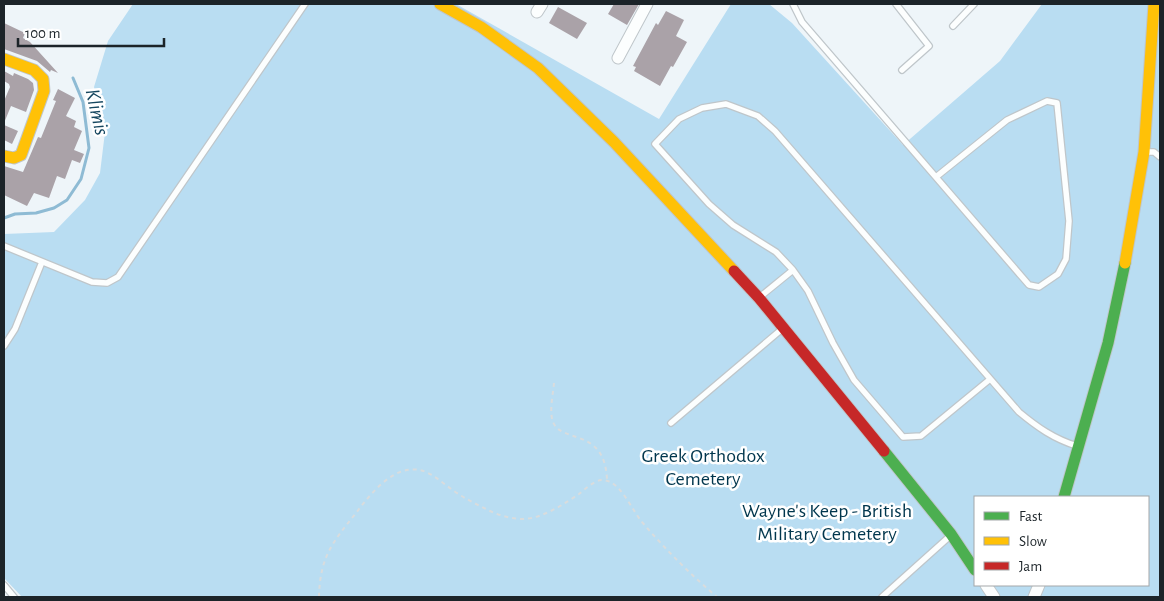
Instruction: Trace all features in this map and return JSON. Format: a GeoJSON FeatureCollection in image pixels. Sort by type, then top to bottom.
{"type":"FeatureCollection","features":[{"type":"Feature","properties":{"kind":"street"},"geometry":{"type":"LineString","coordinates":[[440,4],[481,27],[538,68],[614,142],[759,298],[951,534],[974,568]]}},
{"type":"Feature","properties":{"kind":"street"},"geometry":{"type":"LineString","coordinates":[[618,58],[647,4]]}},
{"type":"Feature","properties":{"kind":"street"},"geometry":{"type":"LineString","coordinates":[[1064,496],[1108,343],[1128,250],[1144,152],[1154,4]]}},
{"type":"Feature","properties":{"kind":"street"},"geometry":{"type":"LineString","coordinates":[[4,59],[34,70],[43,79],[44,91],[21,155],[14,158],[4,156]]}},
{"type":"Feature","properties":{"kind":"street"},"geometry":{"type":"LineString","coordinates":[[987,586],[994,597]]}},
{"type":"Feature","properties":{"kind":"lane"},"geometry":{"type":"LineString","coordinates":[[4,246],[92,282],[106,283],[118,277],[305,4]]}},
{"type":"Feature","properties":{"kind":"lane"},"geometry":{"type":"LineString","coordinates":[[793,4],[802,22],[1029,285],[1039,287],[1058,274],[1066,259],[1069,221],[1057,103],[1048,100],[1007,120],[936,177]]}},
{"type":"Feature","properties":{"kind":"lane"},"geometry":{"type":"LineString","coordinates":[[896,4],[929,46],[902,70]]}},
{"type":"Feature","properties":{"kind":"lane"},"geometry":{"type":"LineString","coordinates":[[953,26],[974,4]]}},
{"type":"Feature","properties":{"kind":"lane"},"geometry":{"type":"LineString","coordinates":[[989,380],[920,436],[903,437],[854,380],[833,343],[808,291],[793,270],[776,252],[732,225],[709,204],[656,144],[679,119],[702,108],[726,104],[758,116],[788,146],[989,380],[1019,412],[1037,427],[1060,441],[1079,447]]}},
{"type":"Feature","properties":{"kind":"lane"},"geometry":{"type":"LineString","coordinates":[[1144,152],[1154,152],[1160,157]]}},
{"type":"Feature","properties":{"kind":"lane"},"geometry":{"type":"LineString","coordinates":[[4,346],[15,329],[42,262]]}},
{"type":"Feature","properties":{"kind":"lane"},"geometry":{"type":"LineString","coordinates":[[759,298],[793,270]]}},
{"type":"Feature","properties":{"kind":"lane"},"geometry":{"type":"LineString","coordinates":[[671,424],[783,328]]}},
{"type":"Feature","properties":{"kind":"lane"},"geometry":{"type":"LineString","coordinates":[[882,597],[951,534]]}},
{"type":"Feature","properties":{"kind":"lane"},"geometry":{"type":"LineString","coordinates":[[4,585],[14,597]]}},
{"type":"Feature","properties":{"kind":"path"},"geometry":{"type":"LineString","coordinates":[[554,384],[552,414],[554,425],[592,444],[600,453],[607,473],[607,480]]}},
{"type":"Feature","properties":{"kind":"path"},"geometry":{"type":"LineString","coordinates":[[319,597],[321,568],[339,534],[368,497],[387,479],[410,470],[426,472],[475,504],[501,516],[514,519],[540,516],[600,480],[607,480],[617,486],[634,512],[667,550],[717,597]]}},
{"type":"Feature","properties":{"kind":"green space"},"geometry":{"type":"Polygon","coordinates":[[[133,4],[456,4],[659,119],[731,4],[769,4],[792,23],[903,145],[1000,61],[1042,4],[1160,4],[1160,597],[22,597],[4,578],[4,234],[54,232],[85,200],[100,173],[105,132],[94,87],[108,41],[133,4]]]}},
{"type":"Feature","properties":{"kind":"building"},"geometry":{"type":"Polygon","coordinates":[[[614,4],[639,4],[627,25],[608,14],[614,4]]]}},
{"type":"Feature","properties":{"kind":"building"},"geometry":{"type":"Polygon","coordinates":[[[558,7],[587,23],[577,39],[549,23],[558,7]]]}},
{"type":"Feature","properties":{"kind":"building"},"geometry":{"type":"Polygon","coordinates":[[[666,11],[684,20],[676,36],[687,42],[660,86],[634,71],[636,67],[633,66],[656,23],[658,25],[666,11]]]}},
{"type":"Feature","properties":{"kind":"building"},"geometry":{"type":"Polygon","coordinates":[[[4,23],[25,33],[23,38],[30,42],[58,73],[51,70],[50,72],[37,61],[4,49],[4,23]]]}},
{"type":"Feature","properties":{"kind":"building"},"geometry":{"type":"Polygon","coordinates":[[[4,71],[13,76],[14,73],[28,79],[33,83],[34,90],[26,112],[11,106],[4,123],[4,101],[10,87],[4,81],[4,71]]]}},
{"type":"Feature","properties":{"kind":"building"},"geometry":{"type":"Polygon","coordinates":[[[58,89],[75,98],[66,116],[76,121],[74,127],[82,131],[74,150],[84,154],[80,163],[72,160],[65,179],[57,176],[49,198],[34,193],[27,206],[4,195],[4,166],[23,172],[38,137],[41,138],[56,101],[53,100],[58,89]]]}},
{"type":"Feature","properties":{"kind":"building"},"geometry":{"type":"Polygon","coordinates":[[[4,125],[18,131],[12,144],[4,140],[4,125]]]}},
{"type":"Feature","properties":{"kind":"waterway","name":"Klimis"},"geometry":{"type":"LineString","coordinates":[[4,218],[15,214],[36,213],[54,208],[67,200],[81,179],[89,148],[83,102],[73,78]]}},
{"type":"Feature","properties":{"kind":"traffic: fast"},"geometry":{"type":"LineString","coordinates":[[1064,496],[1108,343],[1125,263]]}},
{"type":"Feature","properties":{"kind":"traffic: fast"},"geometry":{"type":"LineString","coordinates":[[884,451],[951,534],[974,568]]}},
{"type":"Feature","properties":{"kind":"traffic: slow"},"geometry":{"type":"LineString","coordinates":[[440,4],[481,27],[538,68],[614,142],[734,271]]}},
{"type":"Feature","properties":{"kind":"traffic: slow"},"geometry":{"type":"LineString","coordinates":[[1125,263],[1144,152],[1154,4]]}},
{"type":"Feature","properties":{"kind":"traffic: slow"},"geometry":{"type":"LineString","coordinates":[[4,59],[34,70],[43,79],[44,91],[21,155],[14,158],[4,156]]}},
{"type":"Feature","properties":{"kind":"traffic: jam"},"geometry":{"type":"LineString","coordinates":[[734,271],[759,298],[884,451]]}},
{"type":"Feature","properties":{"kind":"park label","name":"Greek Orthodox Cemetery"},"geometry":{"type":"Point","coordinates":[703,468]}},
{"type":"Feature","properties":{"kind":"park label","name":"Wayne's Keep - British Military Cemetery"},"geometry":{"type":"Point","coordinates":[827,522]}}]}
